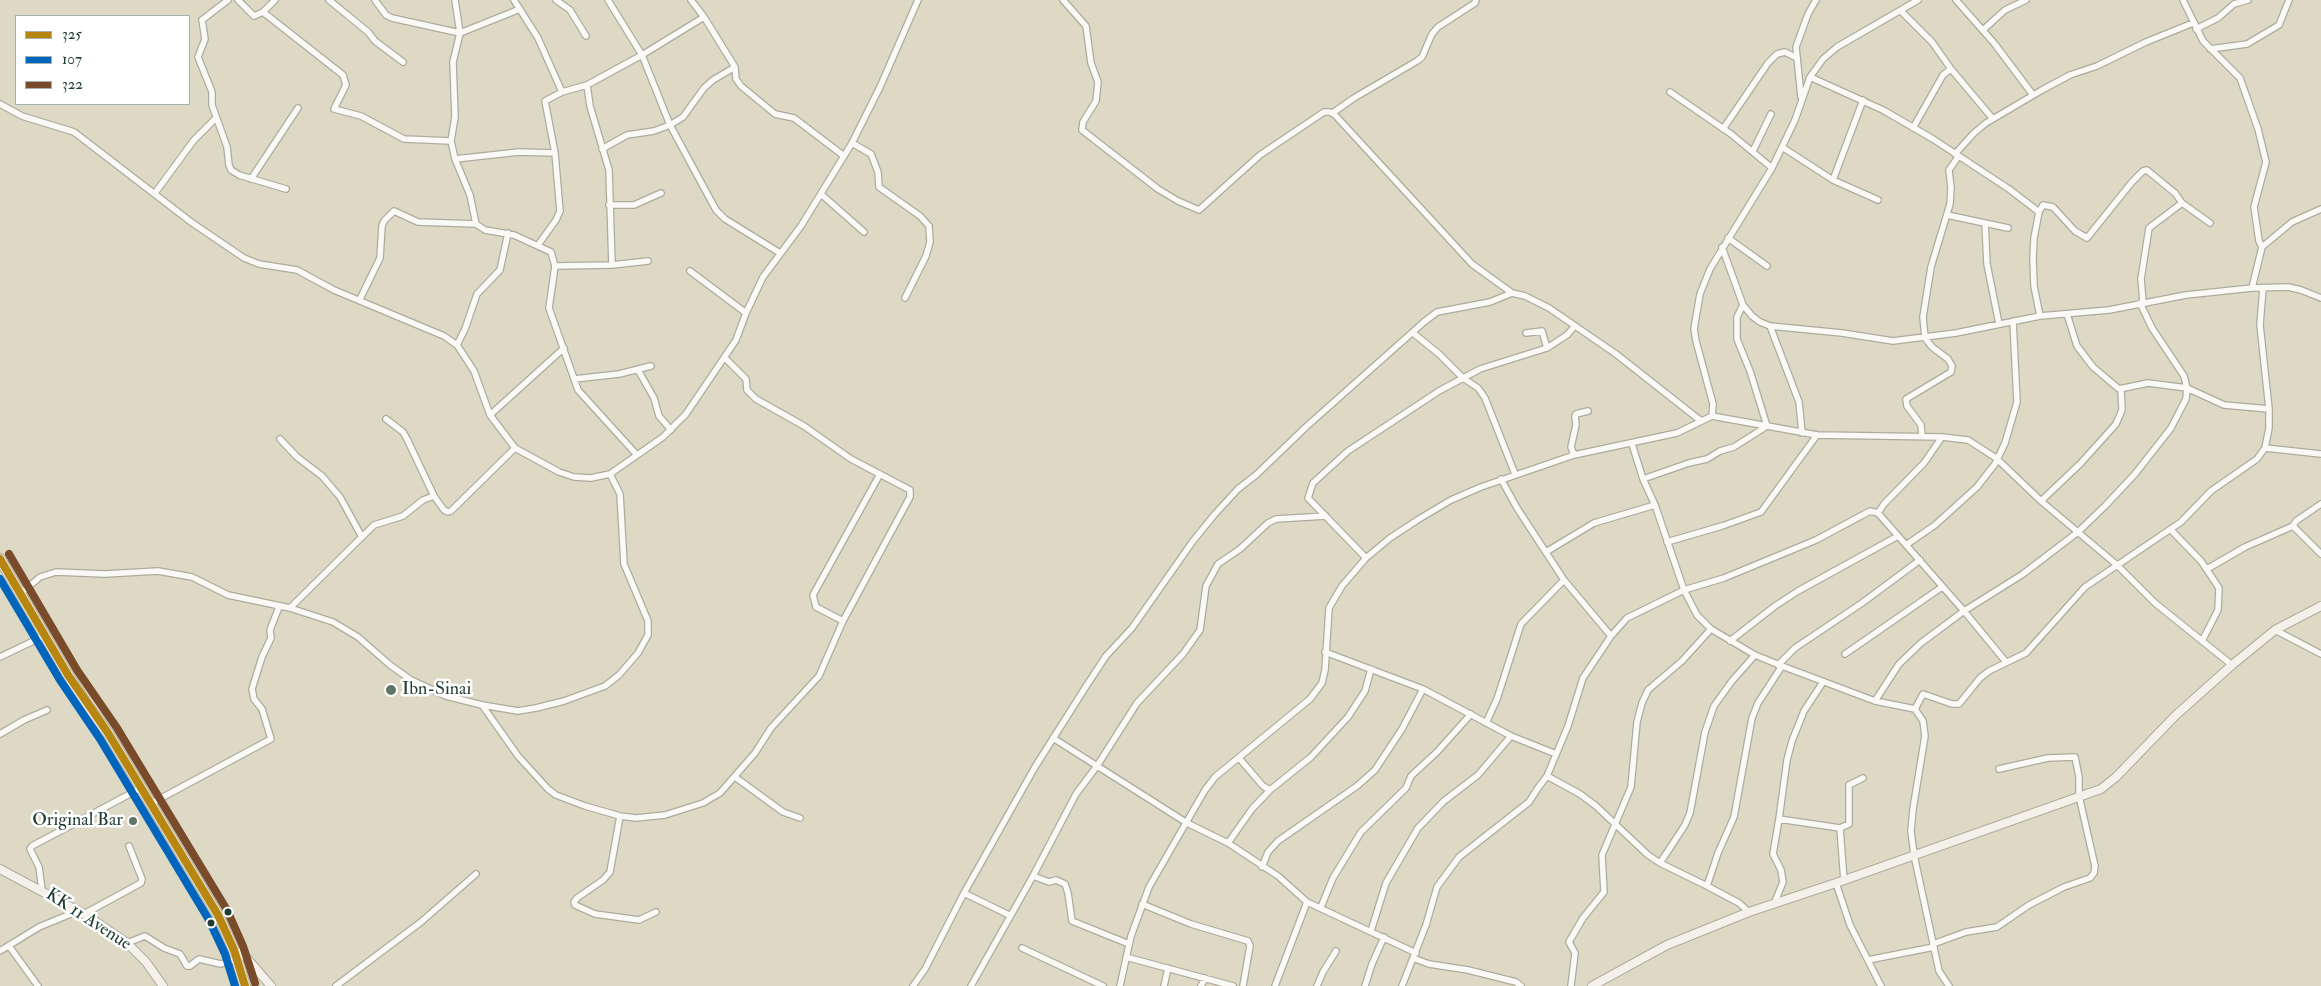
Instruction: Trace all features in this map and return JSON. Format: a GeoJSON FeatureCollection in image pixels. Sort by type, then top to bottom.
{"type":"FeatureCollection","features":[{"type":"Feature","properties":{"kind":"highway"},"geometry":{"type":"LineString","coordinates":[[0,559],[44,636],[87,705],[108,732],[218,915],[235,954],[245,986]]}},
{"type":"Feature","properties":{"kind":"street"},"geometry":{"type":"LineString","coordinates":[[228,0],[202,22],[205,39],[199,60],[212,92],[212,105],[227,147],[230,168],[240,175],[286,189]]}},
{"type":"Feature","properties":{"kind":"street"},"geometry":{"type":"LineString","coordinates":[[238,0],[254,16],[276,0]]}},
{"type":"Feature","properties":{"kind":"street"},"geometry":{"type":"LineString","coordinates":[[329,0],[368,32],[374,41],[403,62]]}},
{"type":"Feature","properties":{"kind":"street"},"geometry":{"type":"LineString","coordinates":[[375,0],[386,14],[392,18],[460,33],[520,9]]}},
{"type":"Feature","properties":{"kind":"street"},"geometry":{"type":"LineString","coordinates":[[455,0],[460,33],[453,62],[455,117],[451,141],[455,159],[470,196],[476,224]]}},
{"type":"Feature","properties":{"kind":"street"},"geometry":{"type":"LineString","coordinates":[[514,0],[538,38],[562,92]]}},
{"type":"Feature","properties":{"kind":"street"},"geometry":{"type":"LineString","coordinates":[[556,0],[570,10],[586,36]]}},
{"type":"Feature","properties":{"kind":"street"},"geometry":{"type":"LineString","coordinates":[[608,0],[642,55],[670,125],[716,210],[725,219],[780,253]]}},
{"type":"Feature","properties":{"kind":"street"},"geometry":{"type":"LineString","coordinates":[[691,0],[704,17],[735,67],[736,79],[748,93],[775,114],[794,118],[844,156]]}},
{"type":"Feature","properties":{"kind":"street"},"geometry":{"type":"LineString","coordinates":[[0,104],[22,116],[74,132],[156,193],[190,222],[244,258],[259,264],[297,270],[334,290],[360,299],[428,329],[456,345],[474,372],[490,415],[515,448],[559,472],[574,477],[591,478],[610,474],[671,430],[686,414],[725,358],[736,340],[763,277],[821,194],[852,143],[880,87],[918,0]]}},
{"type":"Feature","properties":{"kind":"street"},"geometry":{"type":"LineString","coordinates":[[1063,0],[1086,26],[1091,64],[1098,82],[1096,101],[1083,122],[1082,130],[1158,189],[1178,202],[1199,210],[1260,156],[1324,112],[1330,112],[1335,115],[1472,264],[1512,293],[1525,296],[1549,308],[1574,327],[1616,354],[1702,421]]}},
{"type":"Feature","properties":{"kind":"street"},"geometry":{"type":"LineString","coordinates":[[1334,112],[1422,57],[1438,27],[1462,10],[1470,7],[1476,0]]}},
{"type":"Feature","properties":{"kind":"street"},"geometry":{"type":"LineString","coordinates":[[1801,98],[1796,47],[1799,36],[1816,0]]}},
{"type":"Feature","properties":{"kind":"street"},"geometry":{"type":"LineString","coordinates":[[1712,416],[1713,404],[1710,389],[1702,366],[1694,329],[1700,294],[1722,247],[1772,168],[1795,120],[1801,98],[1810,77],[1829,52],[1918,0]]}},
{"type":"Feature","properties":{"kind":"street"},"geometry":{"type":"LineString","coordinates":[[1956,0],[1983,30],[2033,95]]}},
{"type":"Feature","properties":{"kind":"street"},"geometry":{"type":"LineString","coordinates":[[1983,30],[2005,10],[2026,0]]}},
{"type":"Feature","properties":{"kind":"street"},"geometry":{"type":"LineString","coordinates":[[2183,0],[2196,29],[2210,49],[2240,78],[2258,129],[2266,162],[2254,207],[2259,242],[2262,247]]}},
{"type":"Feature","properties":{"kind":"street"},"geometry":{"type":"LineString","coordinates":[[2196,29],[2218,18],[2234,4],[2248,0]]}},
{"type":"Feature","properties":{"kind":"street"},"geometry":{"type":"LineString","coordinates":[[2210,49],[2247,44],[2279,25],[2289,0]]}},
{"type":"Feature","properties":{"kind":"street"},"geometry":{"type":"LineString","coordinates":[[1901,11],[1932,42],[1951,69],[1993,119]]}},
{"type":"Feature","properties":{"kind":"street"},"geometry":{"type":"LineString","coordinates":[[262,12],[344,75],[346,85],[334,109],[361,116],[404,139],[451,141]]}},
{"type":"Feature","properties":{"kind":"street"},"geometry":{"type":"LineString","coordinates":[[538,245],[556,220],[560,210],[555,153],[545,101],[562,92],[586,85],[642,55],[704,17]]}},
{"type":"Feature","properties":{"kind":"street"},"geometry":{"type":"LineString","coordinates":[[1922,436],[1921,425],[1907,406],[1906,399],[1951,372],[1952,366],[1948,359],[1932,347],[1925,338],[1923,318],[1927,284],[1947,215],[1951,188],[1949,170],[1957,155],[1974,133],[2033,95],[2070,75],[2097,66],[2139,45],[2193,23]]}},
{"type":"Feature","properties":{"kind":"street"},"geometry":{"type":"LineString","coordinates":[[1723,129],[1768,63],[1777,54],[1785,52],[1797,58]]}},
{"type":"Feature","properties":{"kind":"street"},"geometry":{"type":"LineString","coordinates":[[602,149],[627,135],[654,131],[670,125],[688,111],[704,88],[713,80],[735,67]]}},
{"type":"Feature","properties":{"kind":"street"},"geometry":{"type":"LineString","coordinates":[[1913,128],[1943,75],[1951,69]]}},
{"type":"Feature","properties":{"kind":"street"},"geometry":{"type":"LineString","coordinates":[[1810,77],[1863,100],[1913,128],[2009,189],[2039,212]]}},
{"type":"Feature","properties":{"kind":"street"},"geometry":{"type":"LineString","coordinates":[[586,85],[590,106],[609,170],[612,265]]}},
{"type":"Feature","properties":{"kind":"street"},"geometry":{"type":"LineString","coordinates":[[1670,92],[1753,151],[1772,168]]}},
{"type":"Feature","properties":{"kind":"street"},"geometry":{"type":"LineString","coordinates":[[1833,180],[1863,100]]}},
{"type":"Feature","properties":{"kind":"street"},"geometry":{"type":"LineString","coordinates":[[251,179],[298,108]]}},
{"type":"Feature","properties":{"kind":"street"},"geometry":{"type":"LineString","coordinates":[[1753,151],[1771,114]]}},
{"type":"Feature","properties":{"kind":"street"},"geometry":{"type":"LineString","coordinates":[[156,193],[194,140],[216,118]]}},
{"type":"Feature","properties":{"kind":"street"},"geometry":{"type":"LineString","coordinates":[[852,143],[872,154],[878,172],[879,187],[920,216],[929,226],[930,242],[926,256],[905,298]]}},
{"type":"Feature","properties":{"kind":"street"},"geometry":{"type":"LineString","coordinates":[[1782,147],[1833,180],[1878,200]]}},
{"type":"Feature","properties":{"kind":"street"},"geometry":{"type":"LineString","coordinates":[[455,159],[519,152],[555,153]]}},
{"type":"Feature","properties":{"kind":"street"},"geometry":{"type":"LineString","coordinates":[[2040,316],[2034,286],[2033,258],[2034,238],[2039,212],[2043,205],[2053,207],[2075,231],[2087,238],[2132,182],[2143,171],[2147,170],[2175,193],[2182,203],[2210,224]]}},
{"type":"Feature","properties":{"kind":"street"},"geometry":{"type":"LineString","coordinates":[[609,205],[634,205],[660,193]]}},
{"type":"Feature","properties":{"kind":"street"},"geometry":{"type":"LineString","coordinates":[[821,194],[864,232]]}},
{"type":"Feature","properties":{"kind":"street"},"geometry":{"type":"LineString","coordinates":[[1874,701],[1899,664],[1912,651],[1964,611],[2023,574],[2078,532],[2129,480],[2172,428],[2181,413],[2186,399],[2187,388],[2184,376],[2152,328],[2141,303],[2141,279],[2149,228],[2182,203]]}},
{"type":"Feature","properties":{"kind":"street"},"geometry":{"type":"LineString","coordinates":[[2252,288],[2262,247],[2292,222],[2321,209]]}},
{"type":"Feature","properties":{"kind":"street"},"geometry":{"type":"LineString","coordinates":[[360,299],[380,258],[382,226],[384,221],[394,211],[418,222],[476,224],[485,230],[508,233],[551,252],[555,266],[549,308],[574,379],[583,398],[637,455]]}},
{"type":"Feature","properties":{"kind":"street"},"geometry":{"type":"LineString","coordinates":[[1947,215],[2008,228]]}},
{"type":"Feature","properties":{"kind":"street"},"geometry":{"type":"LineString","coordinates":[[1985,223],[1987,264],[1999,324]]}},
{"type":"Feature","properties":{"kind":"street"},"geometry":{"type":"LineString","coordinates":[[456,345],[465,329],[471,306],[477,294],[500,270],[508,233]]}},
{"type":"Feature","properties":{"kind":"street"},"geometry":{"type":"LineString","coordinates":[[1728,238],[1768,266]]}},
{"type":"Feature","properties":{"kind":"street"},"geometry":{"type":"LineString","coordinates":[[1722,247],[1743,305],[1752,316],[1770,326],[1842,332],[1893,341],[1925,338],[2040,316],[2109,310],[2141,303],[2252,288],[2295,288],[2321,298]]}},
{"type":"Feature","properties":{"kind":"street"},"geometry":{"type":"LineString","coordinates":[[555,266],[612,265],[648,261]]}},
{"type":"Feature","properties":{"kind":"street"},"geometry":{"type":"LineString","coordinates":[[690,271],[746,313]]}},
{"type":"Feature","properties":{"kind":"street"},"geometry":{"type":"LineString","coordinates":[[1915,709],[1923,694],[1952,704],[1959,704],[1980,678],[2006,662],[2026,653],[2085,587],[2171,530],[2211,491],[2257,459],[2265,448],[2269,428],[2269,409],[2260,325],[2263,288]]}},
{"type":"Feature","properties":{"kind":"street"},"geometry":{"type":"LineString","coordinates":[[913,986],[925,969],[964,894],[1053,738],[1106,656],[1132,628],[1192,541],[1214,514],[1306,426],[1437,312],[1490,302],[1512,293]]}},
{"type":"Feature","properties":{"kind":"street"},"geometry":{"type":"LineString","coordinates":[[1743,305],[1737,317],[1737,339],[1750,371],[1767,426]]}},
{"type":"Feature","properties":{"kind":"street"},"geometry":{"type":"LineString","coordinates":[[2067,314],[2078,346],[2093,367],[2112,385],[2121,390],[2148,383],[2187,388],[2224,405],[2269,409]]}},
{"type":"Feature","properties":{"kind":"street"},"geometry":{"type":"LineString","coordinates":[[1906,545],[1934,525],[1964,499],[1977,487],[1994,464],[2011,427],[2017,402],[2013,321]]}},
{"type":"Feature","properties":{"kind":"street"},"geometry":{"type":"LineString","coordinates":[[1770,326],[1799,402],[1802,433]]}},
{"type":"Feature","properties":{"kind":"street"},"geometry":{"type":"LineString","coordinates":[[1366,558],[1308,498],[1313,483],[1348,451],[1414,407],[1480,369],[1547,348],[1567,335],[1574,327]]}},
{"type":"Feature","properties":{"kind":"street"},"geometry":{"type":"LineString","coordinates":[[1526,333],[1542,330],[1547,348]]}},
{"type":"Feature","properties":{"kind":"street"},"geometry":{"type":"LineString","coordinates":[[1413,333],[1439,354],[1463,378],[1478,388],[1485,398],[1515,474]]}},
{"type":"Feature","properties":{"kind":"street"},"geometry":{"type":"LineString","coordinates":[[490,415],[564,348]]}},
{"type":"Feature","properties":{"kind":"street"},"geometry":{"type":"LineString","coordinates":[[482,705],[518,756],[548,789],[585,806],[620,816],[636,818],[665,815],[703,803],[720,793],[735,777],[771,728],[818,676],[844,621],[911,494],[910,490],[840,452],[804,426],[750,395],[746,379],[725,358]]}},
{"type":"Feature","properties":{"kind":"street"},"geometry":{"type":"LineString","coordinates":[[574,379],[638,370],[651,366]]}},
{"type":"Feature","properties":{"kind":"street"},"geometry":{"type":"LineString","coordinates":[[638,370],[654,398],[659,416],[671,430]]}},
{"type":"Feature","properties":{"kind":"street"},"geometry":{"type":"LineString","coordinates":[[2041,501],[2080,464],[2112,429],[2122,410],[2121,390]]}},
{"type":"Feature","properties":{"kind":"street"},"geometry":{"type":"LineString","coordinates":[[1574,455],[1571,447],[1576,426],[1574,416],[1588,411]]}},
{"type":"Feature","properties":{"kind":"street"},"geometry":{"type":"LineString","coordinates":[[1120,986],[1129,944],[1149,886],[1211,781],[1303,706],[1316,693],[1322,683],[1325,670],[1327,620],[1334,597],[1355,568],[1390,538],[1451,500],[1515,474],[1574,455],[1677,433],[1712,416],[1817,435],[1922,436],[1968,440],[1996,458],[2041,501],[2117,565],[2138,588],[2232,665]]}},
{"type":"Feature","properties":{"kind":"street"},"geometry":{"type":"LineString","coordinates":[[386,419],[403,432],[434,496],[444,510],[448,512],[515,448]]}},
{"type":"Feature","properties":{"kind":"street"},"geometry":{"type":"LineString","coordinates":[[1643,479],[1689,463],[1707,459],[1720,451],[1734,447],[1767,426]]}},
{"type":"Feature","properties":{"kind":"street"},"geometry":{"type":"LineString","coordinates":[[1667,542],[1761,512],[1782,486],[1817,435]]}},
{"type":"Feature","properties":{"kind":"street"},"geometry":{"type":"LineString","coordinates":[[1878,513],[1884,504],[1924,463],[1942,437]]}},
{"type":"Feature","properties":{"kind":"street"},"geometry":{"type":"LineString","coordinates":[[280,439],[297,457],[322,476],[340,497],[362,537]]}},
{"type":"Feature","properties":{"kind":"street"},"geometry":{"type":"LineString","coordinates":[[1632,444],[1684,590],[1696,615],[1711,629],[1755,655],[1874,701],[1915,709],[1923,721],[1925,729],[1911,821],[1914,855],[1939,971],[1948,986]]}},
{"type":"Feature","properties":{"kind":"street"},"geometry":{"type":"LineString","coordinates":[[2265,448],[2321,454]]}},
{"type":"Feature","properties":{"kind":"street"},"geometry":{"type":"LineString","coordinates":[[20,594],[40,577],[56,572],[105,574],[158,571],[192,578],[228,595],[290,608],[321,617],[346,629],[411,680],[446,696],[518,711],[564,701],[605,686],[623,671],[645,643],[648,635],[648,621],[624,564],[620,494],[610,474]]}},
{"type":"Feature","properties":{"kind":"street"},"geometry":{"type":"LineString","coordinates":[[844,621],[816,607],[813,595],[880,474]]}},
{"type":"Feature","properties":{"kind":"street"},"geometry":{"type":"LineString","coordinates":[[1501,480],[1564,580],[1611,636]]}},
{"type":"Feature","properties":{"kind":"street"},"geometry":{"type":"LineString","coordinates":[[290,608],[374,525],[403,516],[423,500],[434,496]]}},
{"type":"Feature","properties":{"kind":"street"},"geometry":{"type":"LineString","coordinates":[[2207,569],[2245,547],[2293,526],[2296,520],[2321,504]]}},
{"type":"Feature","properties":{"kind":"street"},"geometry":{"type":"LineString","coordinates":[[1546,552],[1594,523],[1654,505]]}},
{"type":"Feature","properties":{"kind":"street"},"geometry":{"type":"LineString","coordinates":[[1402,986],[1437,888],[1459,857],[1529,802],[1547,776],[1584,678],[1611,636],[1630,615],[1684,590],[1724,578],[1816,540],[1870,511],[1878,513],[2006,662]]}},
{"type":"Feature","properties":{"kind":"street"},"geometry":{"type":"LineString","coordinates":[[971,986],[1009,915],[1033,876],[1068,806],[1097,766],[1137,703],[1182,654],[1200,630],[1206,586],[1218,564],[1240,550],[1268,523],[1276,519],[1326,516]]}},
{"type":"Feature","properties":{"kind":"street"},"geometry":{"type":"LineString","coordinates":[[2293,526],[2321,554]]}},
{"type":"Feature","properties":{"kind":"street"},"geometry":{"type":"LineString","coordinates":[[2171,530],[2207,569],[2218,588],[2220,596],[2218,610],[2202,640]]}},
{"type":"Feature","properties":{"kind":"street"},"geometry":{"type":"LineString","coordinates":[[1730,641],[1775,606],[1898,536]]}},
{"type":"Feature","properties":{"kind":"street"},"geometry":{"type":"LineString","coordinates":[[1707,886],[1718,853],[1734,817],[1752,718],[1758,703],[1780,665],[1795,648],[1862,603],[1920,560]]}},
{"type":"Feature","properties":{"kind":"street"},"geometry":{"type":"LineString","coordinates":[[1486,723],[1497,699],[1521,624],[1564,580]]}},
{"type":"Feature","properties":{"kind":"street"},"geometry":{"type":"LineString","coordinates":[[1845,654],[1942,587]]}},
{"type":"Feature","properties":{"kind":"street"},"geometry":{"type":"LineString","coordinates":[[1592,986],[1667,945],[1749,912],[1840,882],[2079,796],[2109,783],[2175,716],[2232,665],[2275,630],[2321,606]]}},
{"type":"Feature","properties":{"kind":"street"},"geometry":{"type":"LineString","coordinates":[[152,803],[272,738],[262,709],[254,699],[252,689],[262,657],[272,638],[270,630],[279,607]]}},
{"type":"Feature","properties":{"kind":"street"},"geometry":{"type":"LineString","coordinates":[[1571,986],[1575,953],[1569,942],[1583,918],[1604,892],[1601,859],[1631,787],[1638,722],[1645,696],[1648,690],[1682,661],[1711,629]]}},
{"type":"Feature","properties":{"kind":"street"},"geometry":{"type":"LineString","coordinates":[[2275,630],[2321,654]]}},
{"type":"Feature","properties":{"kind":"street"},"geometry":{"type":"LineString","coordinates":[[0,657],[44,636]]}},
{"type":"Feature","properties":{"kind":"street"},"geometry":{"type":"LineString","coordinates":[[1325,652],[1423,689],[1511,736],[1556,754]]}},
{"type":"Feature","properties":{"kind":"street"},"geometry":{"type":"LineString","coordinates":[[1660,863],[1685,825],[1690,813],[1705,732],[1714,706],[1732,681],[1755,655]]}},
{"type":"Feature","properties":{"kind":"street"},"geometry":{"type":"LineString","coordinates":[[1228,843],[1252,809],[1270,790],[1311,757],[1348,717],[1364,691],[1371,669]]}},
{"type":"Feature","properties":{"kind":"street"},"geometry":{"type":"LineString","coordinates":[[1774,904],[1783,882],[1781,870],[1773,854],[1780,820],[1787,760],[1792,741],[1804,711],[1823,682]]}},
{"type":"Feature","properties":{"kind":"street"},"geometry":{"type":"LineString","coordinates":[[1262,866],[1268,852],[1278,841],[1357,786],[1375,770],[1402,729],[1423,689]]}},
{"type":"Feature","properties":{"kind":"street"},"geometry":{"type":"LineString","coordinates":[[0,734],[24,720],[47,710]]}},
{"type":"Feature","properties":{"kind":"street"},"geometry":{"type":"LineString","coordinates":[[1321,907],[1333,878],[1361,832],[1406,788],[1411,776],[1471,714]]}},
{"type":"Feature","properties":{"kind":"street"},"geometry":{"type":"LineString","coordinates":[[1371,931],[1386,883],[1418,828],[1444,802],[1478,775],[1511,736]]}},
{"type":"Feature","properties":{"kind":"street"},"geometry":{"type":"LineString","coordinates":[[1053,738],[1187,822],[1228,843],[1286,882],[1307,902],[1384,937],[1429,964],[1468,970],[1516,982],[1522,986]]}},
{"type":"Feature","properties":{"kind":"street"},"geometry":{"type":"LineString","coordinates":[[1868,960],[1934,946],[1966,932],[1997,927],[2029,905],[2054,892],[2090,878],[2094,873],[2095,866],[2079,796],[2079,778],[2074,757],[2048,758],[2000,769]]}},
{"type":"Feature","properties":{"kind":"street"},"geometry":{"type":"LineString","coordinates":[[1239,758],[1263,786],[1270,790]]}},
{"type":"Feature","properties":{"kind":"street"},"geometry":{"type":"LineString","coordinates":[[1547,776],[1580,794],[1640,849],[1660,863],[1739,903],[1749,912]]}},
{"type":"Feature","properties":{"kind":"street"},"geometry":{"type":"LineString","coordinates":[[735,777],[783,812],[800,818]]}},
{"type":"Feature","properties":{"kind":"street"},"geometry":{"type":"LineString","coordinates":[[1780,820],[1840,828],[1849,824],[1849,785],[1863,778]]}},
{"type":"Feature","properties":{"kind":"street"},"geometry":{"type":"LineString","coordinates":[[42,890],[39,867],[30,849],[32,846],[142,788]]}},
{"type":"Feature","properties":{"kind":"street"},"geometry":{"type":"LineString","coordinates":[[620,816],[610,872],[577,898],[574,902],[575,905],[595,914],[639,920],[656,912]]}},
{"type":"Feature","properties":{"kind":"street"},"geometry":{"type":"LineString","coordinates":[[1840,828],[1840,882],[1848,920],[1882,986]]}},
{"type":"Feature","properties":{"kind":"street"},"geometry":{"type":"LineString","coordinates":[[0,951],[39,927],[81,912],[141,883],[142,878],[129,846]]}},
{"type":"Feature","properties":{"kind":"street","name":"KK 11 Avenue"},"geometry":{"type":"LineString","coordinates":[[0,869],[81,912],[127,942],[163,986]]}},
{"type":"Feature","properties":{"kind":"street"},"geometry":{"type":"LineString","coordinates":[[336,986],[421,922],[476,874]]}},
{"type":"Feature","properties":{"kind":"street"},"geometry":{"type":"LineString","coordinates":[[1033,876],[1049,882],[1056,880],[1064,884],[1068,893],[1072,921],[1129,944]]}},
{"type":"Feature","properties":{"kind":"street"},"geometry":{"type":"LineString","coordinates":[[964,894],[1009,915]]}},
{"type":"Feature","properties":{"kind":"street"},"geometry":{"type":"LineString","coordinates":[[1276,986],[1307,902]]}},
{"type":"Feature","properties":{"kind":"street"},"geometry":{"type":"LineString","coordinates":[[1142,904],[1191,924],[1248,941],[1250,946],[1244,986]]}},
{"type":"Feature","properties":{"kind":"street"},"geometry":{"type":"LineString","coordinates":[[127,942],[145,936],[164,948],[180,954],[187,966],[190,966],[199,959],[221,964],[235,954],[245,956],[270,986]]}},
{"type":"Feature","properties":{"kind":"street"},"geometry":{"type":"LineString","coordinates":[[1365,986],[1384,937]]}},
{"type":"Feature","properties":{"kind":"street"},"geometry":{"type":"LineString","coordinates":[[9,946],[38,986]]}},
{"type":"Feature","properties":{"kind":"street"},"geometry":{"type":"LineString","coordinates":[[1022,948],[1103,986]]}},
{"type":"Feature","properties":{"kind":"street"},"geometry":{"type":"LineString","coordinates":[[1317,986],[1336,951]]}},
{"type":"Feature","properties":{"kind":"street"},"geometry":{"type":"LineString","coordinates":[[1126,957],[1233,986]]}},
{"type":"Feature","properties":{"kind":"street"},"geometry":{"type":"LineString","coordinates":[[1164,986],[1168,968]]}},
{"type":"Feature","properties":{"kind":"street"},"geometry":{"type":"LineString","coordinates":[[156,986],[158,978]]}},
{"type":"Feature","properties":{"kind":"street"},"geometry":{"type":"LineString","coordinates":[[1201,986],[1205,978]]}},
{"type":"Feature","properties":{"kind":"transit line","name":"322"},"geometry":{"type":"LineString","coordinates":[[9,554],[77,670],[117,728],[227,910],[243,946],[255,983]]}},
{"type":"Feature","properties":{"kind":"transit line","name":"325"},"geometry":{"type":"LineString","coordinates":[[0,559],[68,675],[108,733],[218,915],[234,950],[245,986]]}},
{"type":"Feature","properties":{"kind":"transit line","name":"107"},"geometry":{"type":"LineString","coordinates":[[0,579],[60,680],[100,739],[209,920],[225,954],[235,986]]}},
{"type":"Feature","properties":{"kind":"place","name":"Ibn-Sinai"},"geometry":{"type":"Point","coordinates":[391,690]}},
{"type":"Feature","properties":{"kind":"place","name":"Original Bar"},"geometry":{"type":"Point","coordinates":[133,821]}}]}
